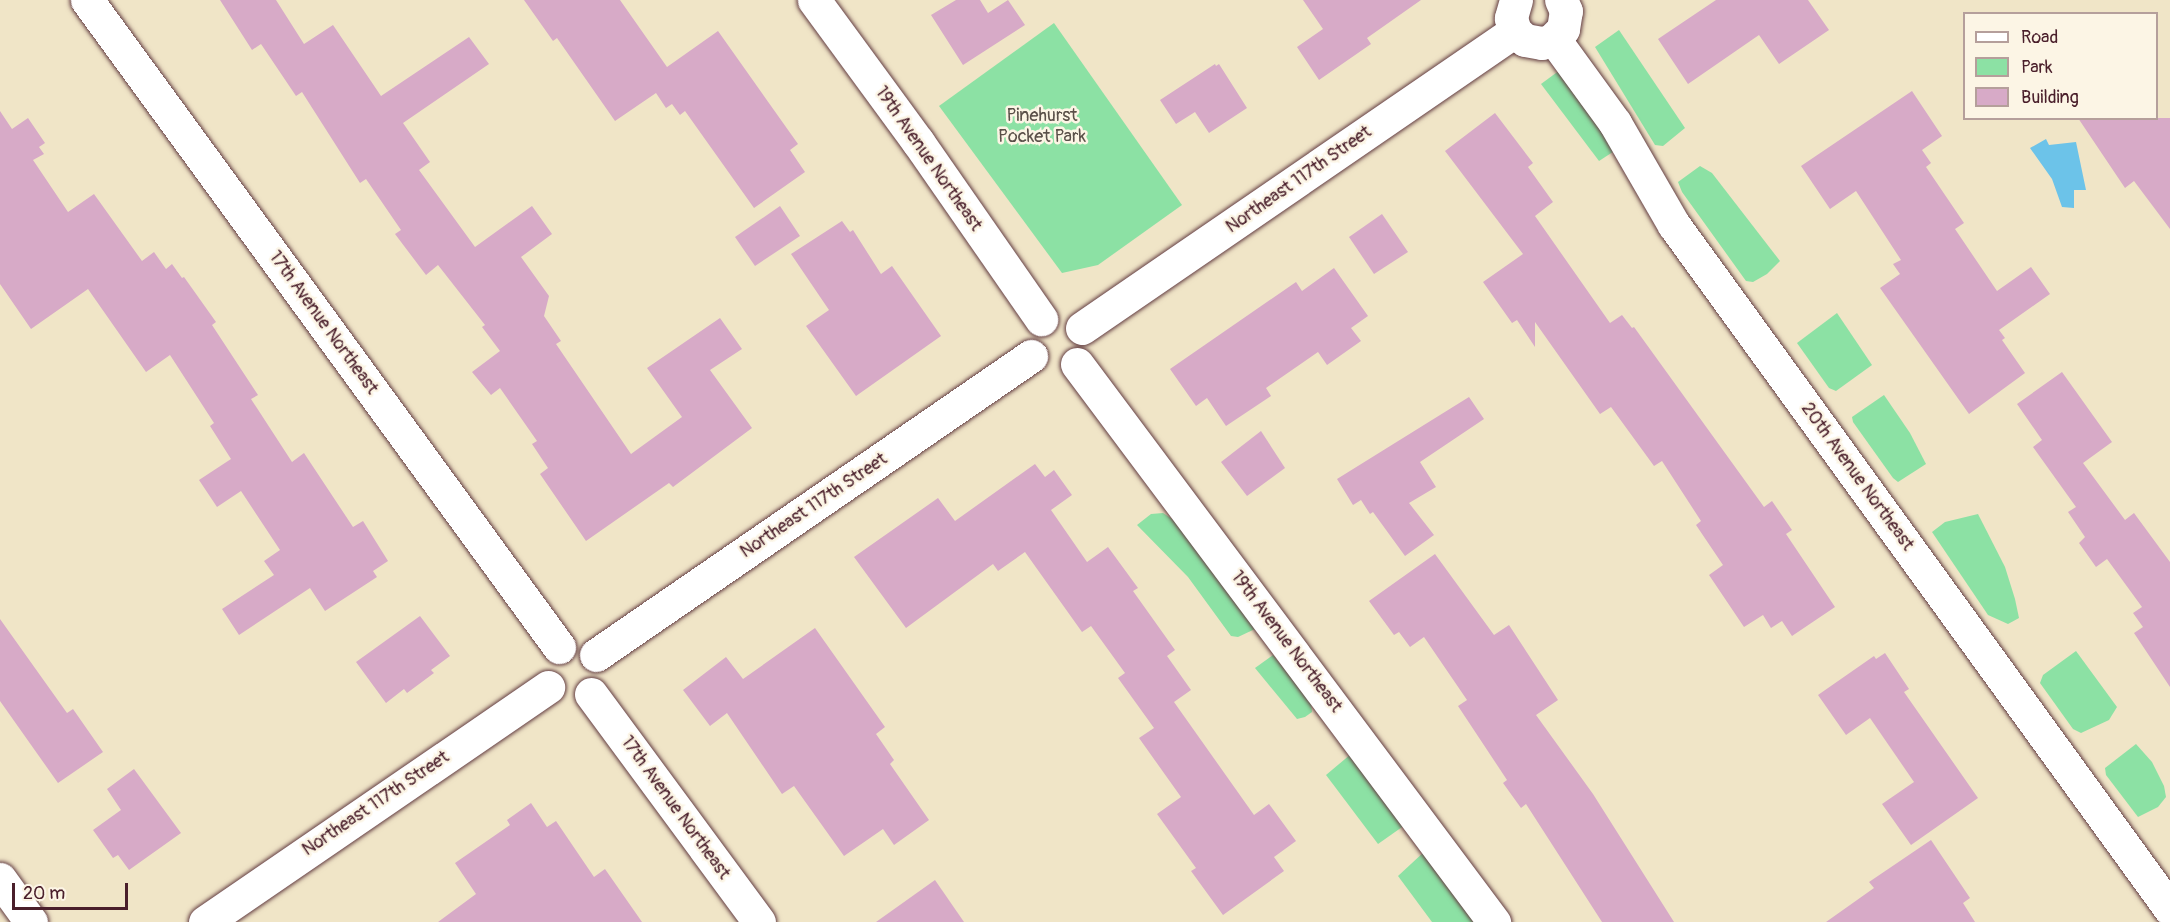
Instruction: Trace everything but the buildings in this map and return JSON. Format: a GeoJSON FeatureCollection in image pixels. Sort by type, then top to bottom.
{"type":"FeatureCollection","features":[{"type":"Feature","properties":{"kind":"street","name":"17th Avenue Northeast"},"geometry":{"type":"LineString","coordinates":[[87,0],[559,647]]}},
{"type":"Feature","properties":{"kind":"street","name":"19th Avenue Northeast"},"geometry":{"type":"LineString","coordinates":[[814,0],[918,142],[1041,319]]}},
{"type":"Feature","properties":{"kind":"street"},"geometry":{"type":"LineString","coordinates":[[1515,15],[1533,43],[1554,39],[1563,29],[1566,21],[1566,11],[1561,0]]}},
{"type":"Feature","properties":{"kind":"street","name":"Northeast 117th Street"},"geometry":{"type":"LineString","coordinates":[[1082,328],[1515,15]]}},
{"type":"Feature","properties":{"kind":"street","name":"20th Avenue Northeast"},"geometry":{"type":"LineString","coordinates":[[1554,39],[1615,123],[1674,225],[2170,909]]}},
{"type":"Feature","properties":{"kind":"street"},"geometry":{"type":"LineString","coordinates":[[1054,314],[1065,315],[1082,328],[1086,344],[1084,354],[1071,369],[1053,372],[1036,364],[1031,356],[1028,338],[1041,319],[1054,314]]}},
{"type":"Feature","properties":{"kind":"street","name":"Northeast 117th Street"},"geometry":{"type":"LineString","coordinates":[[596,655],[1031,356]]}},
{"type":"Feature","properties":{"kind":"street","name":"19th Avenue Northeast"},"geometry":{"type":"LineString","coordinates":[[1077,364],[1494,922]]}},
{"type":"Feature","properties":{"kind":"street"},"geometry":{"type":"LineString","coordinates":[[577,643],[586,646],[596,655],[601,668],[601,678],[591,694],[575,701],[566,700],[548,687],[544,671],[546,661],[559,647],[577,643]]}},
{"type":"Feature","properties":{"kind":"street","name":"Northeast 117th Street"},"geometry":{"type":"LineString","coordinates":[[204,922],[548,687]]}},
{"type":"Feature","properties":{"kind":"street","name":"17th Avenue Northeast"},"geometry":{"type":"LineString","coordinates":[[591,694],[759,922]]}},
{"type":"Feature","properties":{"kind":"street"},"geometry":{"type":"LineString","coordinates":[[0,879],[31,922]]}},
{"type":"Feature","properties":{"kind":"green space","name":"Pinehurst Pocket Park"},"geometry":{"type":"Polygon","coordinates":[[[1054,23],[1182,205],[1098,265],[1062,273],[939,106],[1054,23]]]}},
{"type":"Feature","properties":{"kind":"green space"},"geometry":{"type":"Polygon","coordinates":[[[1619,30],[1685,128],[1663,146],[1655,145],[1595,47],[1619,30]]]}},
{"type":"Feature","properties":{"kind":"green space"},"geometry":{"type":"Polygon","coordinates":[[[1560,70],[1619,148],[1599,161],[1541,84],[1560,70]]]}},
{"type":"Feature","properties":{"kind":"green space"},"geometry":{"type":"Polygon","coordinates":[[[1700,166],[1712,173],[1780,261],[1767,274],[1753,282],[1746,281],[1682,192],[1678,182],[1700,166]]]}},
{"type":"Feature","properties":{"kind":"green space"},"geometry":{"type":"Polygon","coordinates":[[[1837,313],[1872,365],[1836,391],[1829,388],[1797,343],[1837,313]]]}},
{"type":"Feature","properties":{"kind":"green space"},"geometry":{"type":"Polygon","coordinates":[[[1884,395],[1910,433],[1926,464],[1898,482],[1853,422],[1852,417],[1884,395]]]}},
{"type":"Feature","properties":{"kind":"green space"},"geometry":{"type":"Polygon","coordinates":[[[1163,513],[1177,522],[1255,629],[1238,637],[1231,636],[1188,577],[1137,525],[1151,514],[1163,513]]]}},
{"type":"Feature","properties":{"kind":"green space"},"geometry":{"type":"Polygon","coordinates":[[[1978,514],[2005,567],[2015,599],[2019,618],[2008,624],[1988,615],[1932,532],[1945,522],[1978,514]]]}},
{"type":"Feature","properties":{"kind":"green space"},"geometry":{"type":"Polygon","coordinates":[[[2076,651],[2117,707],[2109,720],[2081,733],[2073,729],[2040,683],[2043,675],[2076,651]]]}},
{"type":"Feature","properties":{"kind":"green space"},"geometry":{"type":"Polygon","coordinates":[[[1273,655],[1311,702],[1312,712],[1305,717],[1297,719],[1255,668],[1273,655]]]}},
{"type":"Feature","properties":{"kind":"green space"},"geometry":{"type":"Polygon","coordinates":[[[2136,744],[2152,762],[2164,786],[2166,797],[2158,807],[2138,817],[2106,775],[2105,768],[2136,744]]]}},
{"type":"Feature","properties":{"kind":"green space"},"geometry":{"type":"Polygon","coordinates":[[[1351,754],[1405,825],[1378,844],[1326,775],[1351,754]]]}},
{"type":"Feature","properties":{"kind":"green space"},"geometry":{"type":"Polygon","coordinates":[[[1425,851],[1474,922],[1432,922],[1398,876],[1425,851]]]}},
{"type":"Feature","properties":{"kind":"water"},"geometry":{"type":"Polygon","coordinates":[[[2046,139],[2049,145],[2076,142],[2086,190],[2074,190],[2074,208],[2062,207],[2052,179],[2030,148],[2046,139]]]}}]}
